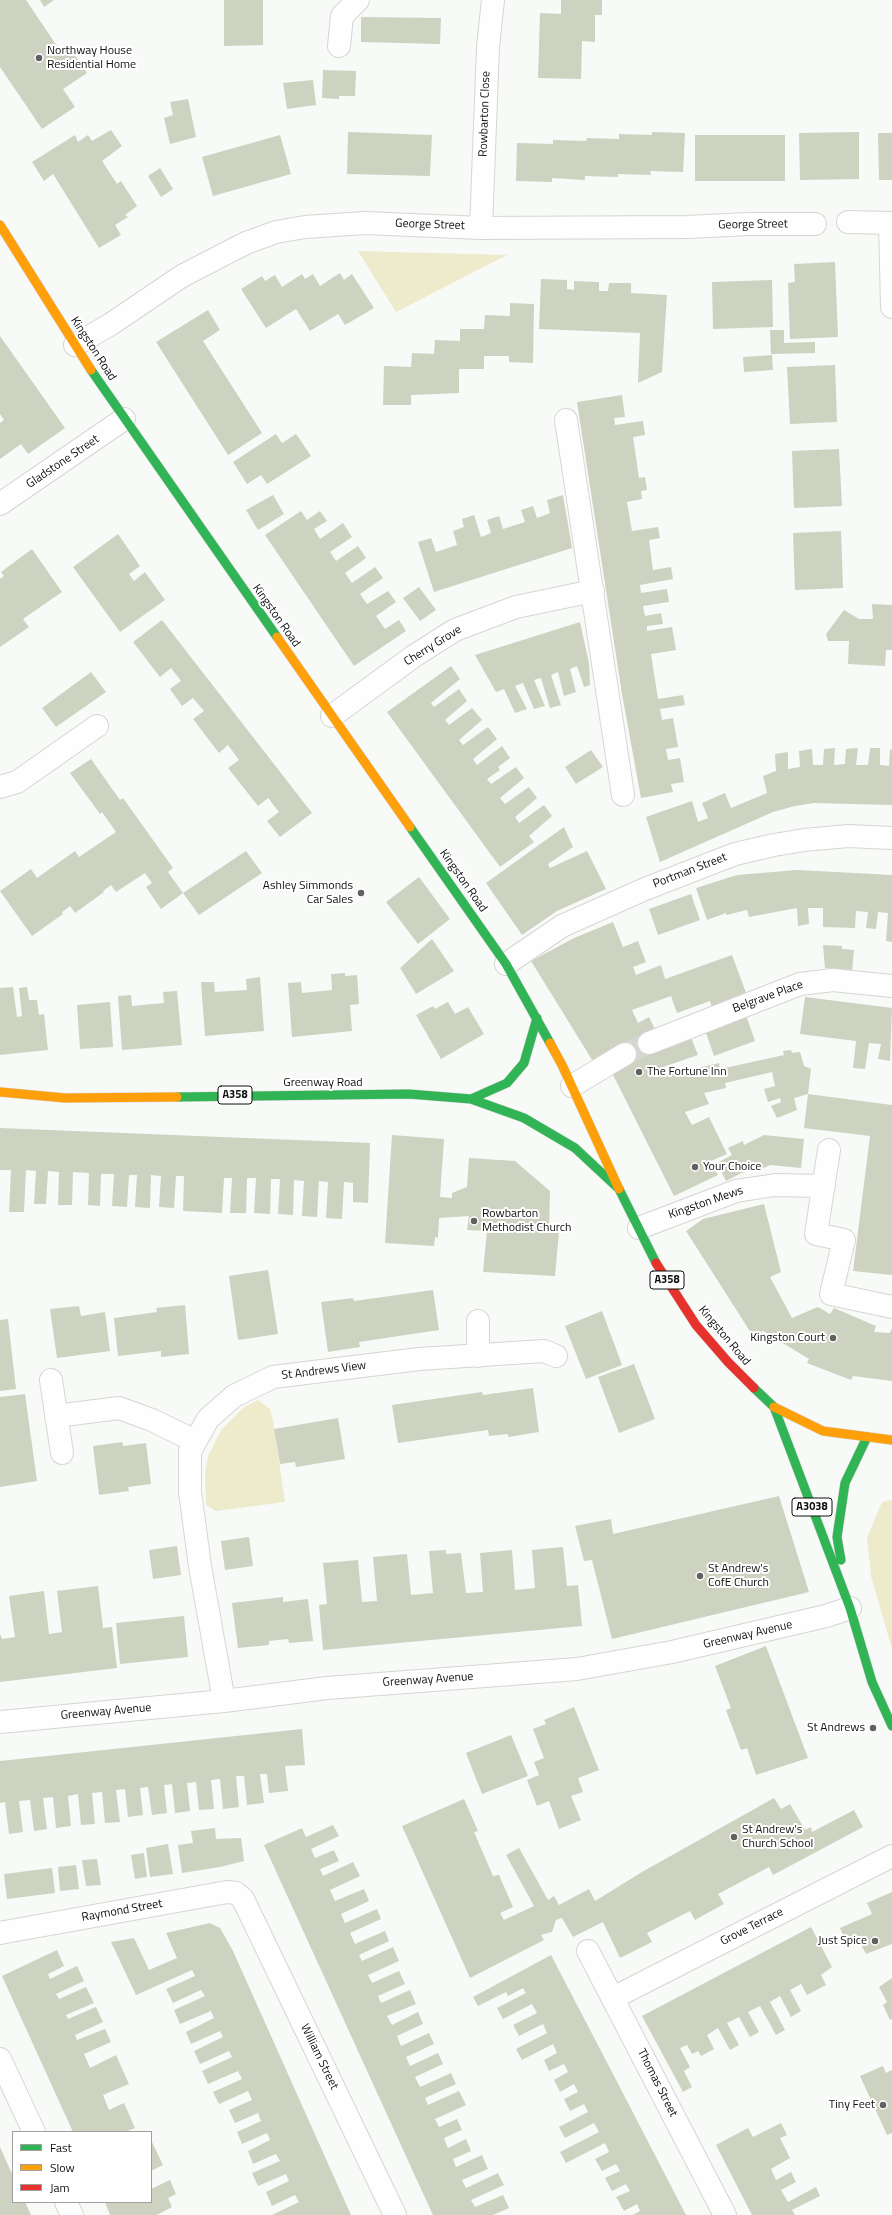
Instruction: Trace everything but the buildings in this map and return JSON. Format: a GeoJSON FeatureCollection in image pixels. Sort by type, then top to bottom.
{"type":"FeatureCollection","features":[{"type":"Feature","properties":{"kind":"main road","name":"Kingston Road"},"geometry":{"type":"LineString","coordinates":[[0,224],[75,345],[124,419],[506,964],[537,1018],[572,1086],[619,1189],[656,1263],[696,1325],[728,1362],[774,1407],[850,1608],[872,1682],[892,1726]]}},
{"type":"Feature","properties":{"kind":"main road"},"geometry":{"type":"LineString","coordinates":[[471,1099],[507,1083],[524,1063],[537,1018]]}},
{"type":"Feature","properties":{"kind":"main road","name":"Greenway Road"},"geometry":{"type":"LineString","coordinates":[[0,1092],[65,1098],[409,1094],[471,1099],[524,1118],[575,1148],[619,1189]]}},
{"type":"Feature","properties":{"kind":"main road","name":"A358"},"geometry":{"type":"LineString","coordinates":[[774,1407],[823,1431],[892,1440]]}},
{"type":"Feature","properties":{"kind":"main road","name":"Kingston Road"},"geometry":{"type":"LineString","coordinates":[[850,1608],[837,1537],[845,1483],[867,1437]]}},
{"type":"Feature","properties":{"kind":"street"},"geometry":{"type":"LineString","coordinates":[[339,46],[342,16],[358,0]]}},
{"type":"Feature","properties":{"kind":"street","name":"Rowbarton Close"},"geometry":{"type":"LineString","coordinates":[[481,228],[488,47],[493,0]]}},
{"type":"Feature","properties":{"kind":"street","name":"George Street"},"geometry":{"type":"LineString","coordinates":[[75,345],[111,324],[182,276],[246,243],[276,232],[305,227],[365,222],[481,228],[687,227],[749,224],[815,224]]}},
{"type":"Feature","properties":{"kind":"street"},"geometry":{"type":"LineString","coordinates":[[848,222],[891,223],[892,307]]}},
{"type":"Feature","properties":{"kind":"street","name":"Gladstone Street"},"geometry":{"type":"LineString","coordinates":[[0,504],[124,419]]}},
{"type":"Feature","properties":{"kind":"street"},"geometry":{"type":"LineString","coordinates":[[566,420],[623,794]]}},
{"type":"Feature","properties":{"kind":"street","name":"Cherry Grove"},"geometry":{"type":"LineString","coordinates":[[332,716],[414,656],[455,630],[516,607],[593,591]]}},
{"type":"Feature","properties":{"kind":"street"},"geometry":{"type":"LineString","coordinates":[[0,787],[17,782],[98,726]]}},
{"type":"Feature","properties":{"kind":"street","name":"Portman Street"},"geometry":{"type":"LineString","coordinates":[[506,964],[562,926],[645,889],[735,854],[804,840],[848,836],[892,838]]}},
{"type":"Feature","properties":{"kind":"street","name":"Belgrave Place"},"geometry":{"type":"LineString","coordinates":[[649,1043],[800,984],[833,980],[892,986]]}},
{"type":"Feature","properties":{"kind":"street"},"geometry":{"type":"LineString","coordinates":[[572,1086],[625,1054]]}},
{"type":"Feature","properties":{"kind":"street"},"geometry":{"type":"LineString","coordinates":[[829,1150],[816,1234],[844,1240],[831,1294],[892,1307]]}},
{"type":"Feature","properties":{"kind":"street","name":"Kingston Mews"},"geometry":{"type":"LineString","coordinates":[[639,1228],[736,1191],[775,1185],[824,1186]]}},
{"type":"Feature","properties":{"kind":"street"},"geometry":{"type":"LineString","coordinates":[[478,1321],[478,1356]]}},
{"type":"Feature","properties":{"kind":"street","name":"St Andrews View"},"geometry":{"type":"LineString","coordinates":[[224,1701],[200,1566],[190,1492],[190,1450],[208,1419],[234,1396],[273,1377],[420,1360],[544,1351],[556,1356]]}},
{"type":"Feature","properties":{"kind":"street"},"geometry":{"type":"LineString","coordinates":[[51,1380],[62,1453]]}},
{"type":"Feature","properties":{"kind":"street"},"geometry":{"type":"LineString","coordinates":[[56,1416],[119,1408],[152,1420],[195,1442]]}},
{"type":"Feature","properties":{"kind":"street","name":"Greenway Avenue"},"geometry":{"type":"LineString","coordinates":[[0,1722],[224,1701],[327,1688],[577,1669],[687,1649],[818,1618],[850,1608]]}},
{"type":"Feature","properties":{"kind":"street","name":"Grove Terrace"},"geometry":{"type":"LineString","coordinates":[[613,1998],[892,1856]]}},
{"type":"Feature","properties":{"kind":"street","name":"Raymond Street"},"geometry":{"type":"LineString","coordinates":[[0,1933],[227,1892],[236,1893],[243,1899]]}},
{"type":"Feature","properties":{"kind":"street","name":"William Street"},"geometry":{"type":"LineString","coordinates":[[243,1899],[395,2215]]}},
{"type":"Feature","properties":{"kind":"street","name":"Thomas Street"},"geometry":{"type":"LineString","coordinates":[[588,1952],[725,2215]]}},
{"type":"Feature","properties":{"kind":"street"},"geometry":{"type":"LineString","coordinates":[[0,2059],[34,2131]]}},
{"type":"Feature","properties":{"kind":"street"},"geometry":{"type":"LineString","coordinates":[[66,2203],[72,2215]]}},
{"type":"Feature","properties":{"kind":"shaded area"},"geometry":{"type":"Polygon","coordinates":[[[358,251],[507,255],[396,312],[358,251]]]}},
{"type":"Feature","properties":{"kind":"shaded area"},"geometry":{"type":"Polygon","coordinates":[[[258,1400],[270,1409],[273,1420],[285,1502],[216,1511],[206,1505],[205,1474],[208,1456],[221,1430],[244,1407],[258,1400]]]}},
{"type":"Feature","properties":{"kind":"shaded area"},"geometry":{"type":"Polygon","coordinates":[[[892,1500],[892,1649],[871,1576],[867,1538],[882,1502],[892,1500]]]}},
{"type":"Feature","properties":{"kind":"tunnel"},"geometry":{"type":"LineString","coordinates":[[625,1054],[649,1043]]}},
{"type":"Feature","properties":{"kind":"traffic: fast"},"geometry":{"type":"LineString","coordinates":[[91,370],[277,637]]}},
{"type":"Feature","properties":{"kind":"traffic: fast"},"geometry":{"type":"LineString","coordinates":[[410,827],[506,964],[550,1043]]}},
{"type":"Feature","properties":{"kind":"traffic: fast"},"geometry":{"type":"LineString","coordinates":[[471,1099],[507,1083],[524,1063],[537,1018]]}},
{"type":"Feature","properties":{"kind":"traffic: fast"},"geometry":{"type":"LineString","coordinates":[[177,1097],[409,1094],[471,1099],[524,1118],[575,1148],[619,1189],[656,1263]]}},
{"type":"Feature","properties":{"kind":"traffic: fast"},"geometry":{"type":"LineString","coordinates":[[754,1388],[774,1407],[850,1608],[872,1682],[892,1726]]}},
{"type":"Feature","properties":{"kind":"traffic: fast"},"geometry":{"type":"LineString","coordinates":[[841,1560],[837,1537],[845,1483],[867,1437]]}},
{"type":"Feature","properties":{"kind":"traffic: slow"},"geometry":{"type":"LineString","coordinates":[[0,225],[91,370]]}},
{"type":"Feature","properties":{"kind":"traffic: slow"},"geometry":{"type":"LineString","coordinates":[[277,637],[410,827]]}},
{"type":"Feature","properties":{"kind":"traffic: slow"},"geometry":{"type":"LineString","coordinates":[[550,1043],[562,1065],[619,1189]]}},
{"type":"Feature","properties":{"kind":"traffic: slow"},"geometry":{"type":"LineString","coordinates":[[0,1092],[65,1098],[177,1097]]}},
{"type":"Feature","properties":{"kind":"traffic: slow"},"geometry":{"type":"LineString","coordinates":[[774,1407],[823,1431],[892,1440]]}},
{"type":"Feature","properties":{"kind":"traffic: jam"},"geometry":{"type":"LineString","coordinates":[[656,1263],[696,1325],[728,1362],[754,1388]]}},
{"type":"Feature","properties":{"kind":"place","name":"Northway House Residential Home"},"geometry":{"type":"Point","coordinates":[39,58]}},
{"type":"Feature","properties":{"kind":"place","name":"Ashley Simmonds Car Sales"},"geometry":{"type":"Point","coordinates":[361,893]}},
{"type":"Feature","properties":{"kind":"place","name":"The Fortune Inn"},"geometry":{"type":"Point","coordinates":[639,1072]}},
{"type":"Feature","properties":{"kind":"place","name":"Your Choice"},"geometry":{"type":"Point","coordinates":[695,1167]}},
{"type":"Feature","properties":{"kind":"place","name":"Rowbarton Methodist Church"},"geometry":{"type":"Point","coordinates":[474,1221]}},
{"type":"Feature","properties":{"kind":"place","name":"Kingston Court"},"geometry":{"type":"Point","coordinates":[833,1338]}},
{"type":"Feature","properties":{"kind":"place","name":"St Andrew's CofE Church"},"geometry":{"type":"Point","coordinates":[700,1576]}},
{"type":"Feature","properties":{"kind":"place","name":"St Andrews"},"geometry":{"type":"Point","coordinates":[873,1728]}},
{"type":"Feature","properties":{"kind":"place","name":"St Andrew's Church School"},"geometry":{"type":"Point","coordinates":[734,1837]}},
{"type":"Feature","properties":{"kind":"place","name":"Just Spice"},"geometry":{"type":"Point","coordinates":[875,1941]}},
{"type":"Feature","properties":{"kind":"place","name":"Tiny Feet"},"geometry":{"type":"Point","coordinates":[883,2105]}}]}
